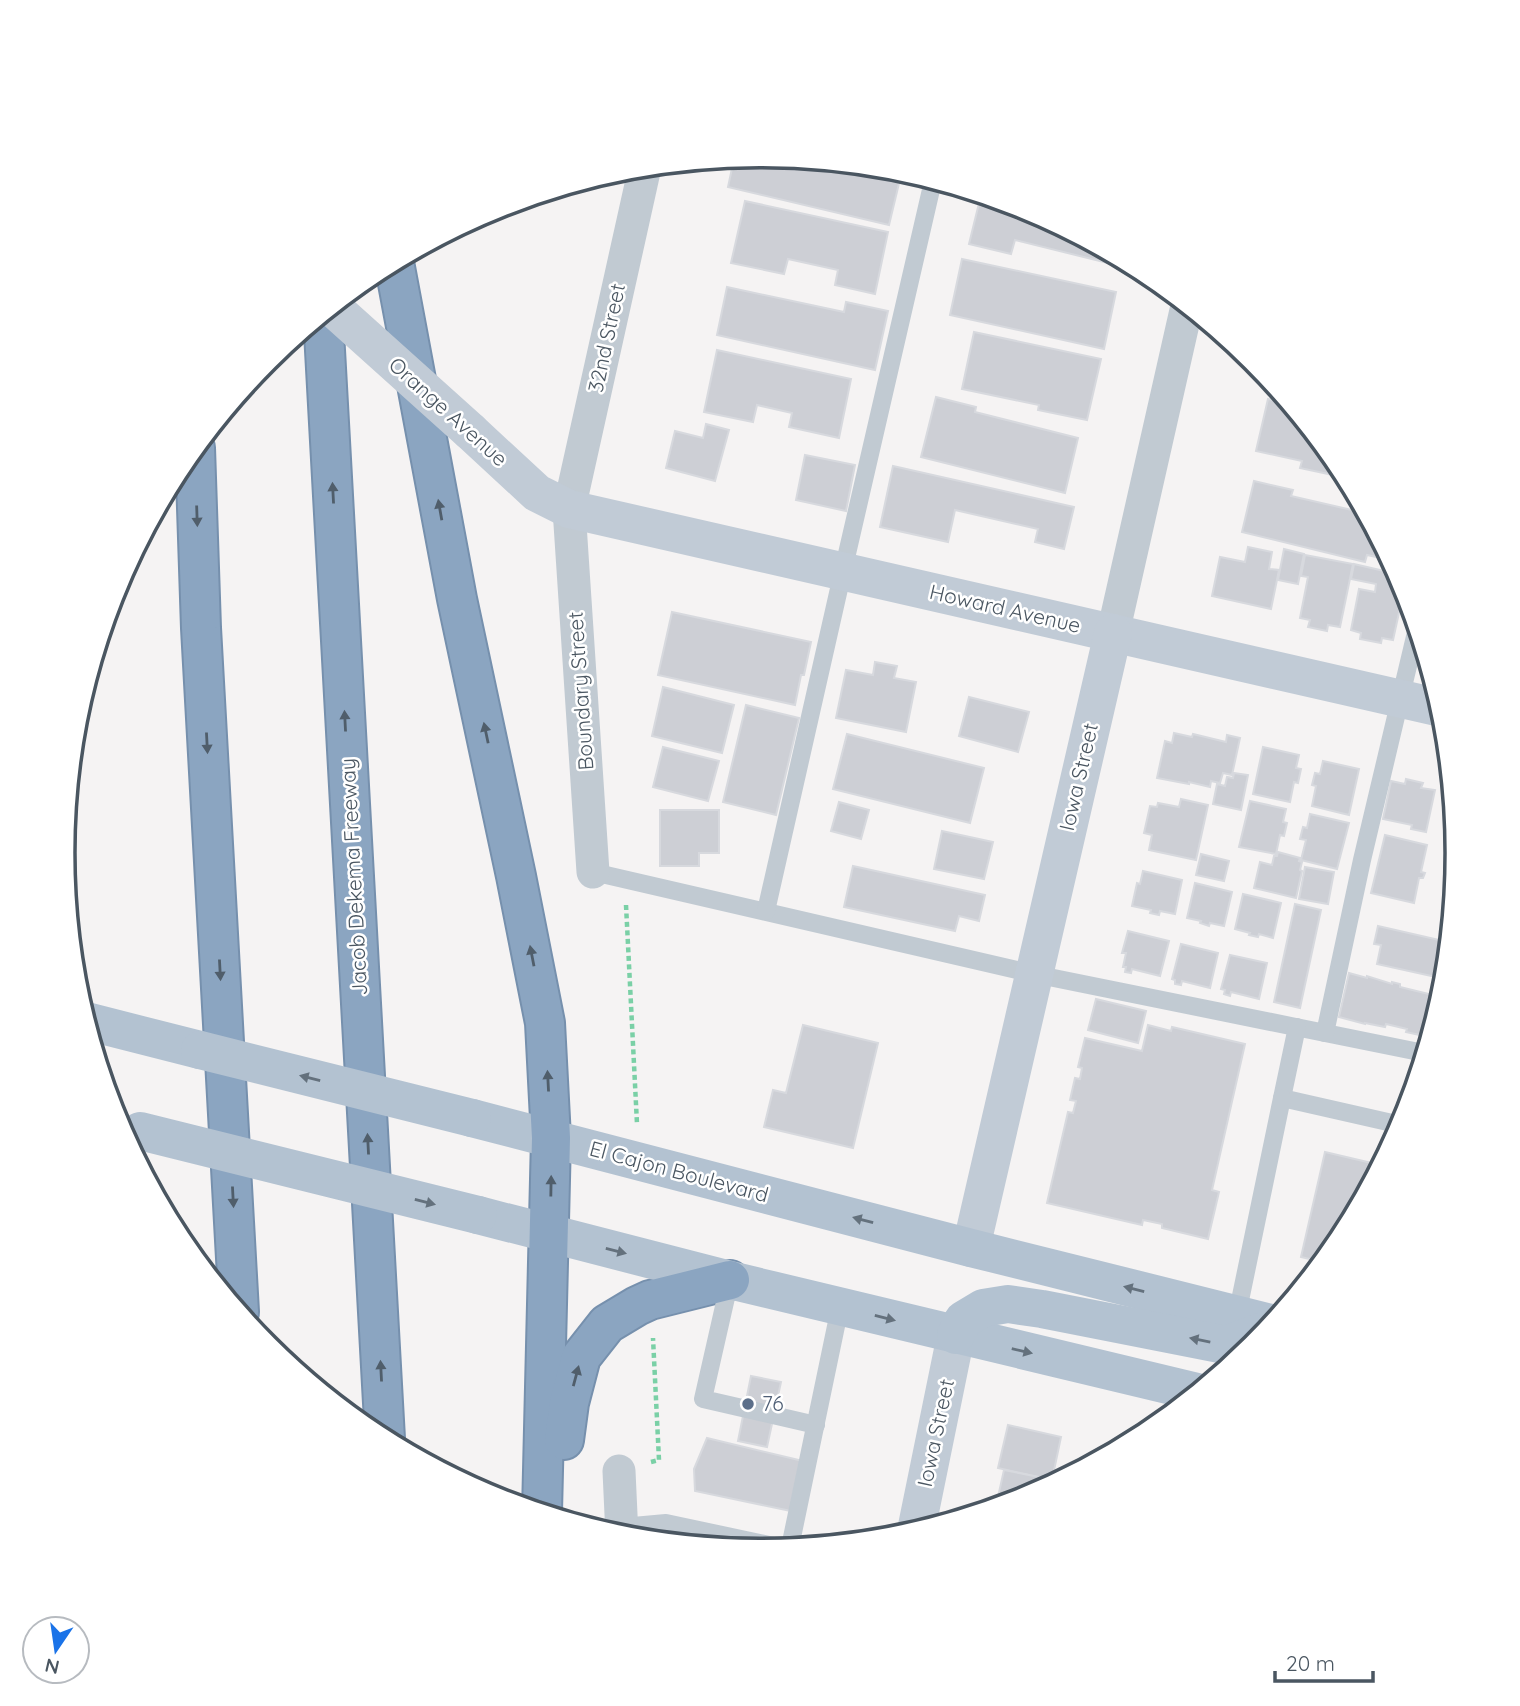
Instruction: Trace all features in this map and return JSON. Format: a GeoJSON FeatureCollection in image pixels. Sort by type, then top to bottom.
{"type":"FeatureCollection","features":[{"type":"Feature","properties":{"kind":"highway"},"geometry":{"type":"LineString","coordinates":[[396,274],[457,599],[545,1023],[551,1138],[542,1502]]}},
{"type":"Feature","properties":{"kind":"highway","name":"Jacob Dekema Freeway"},"geometry":{"type":"LineString","coordinates":[[324,326],[384,1425]]}},
{"type":"Feature","properties":{"kind":"highway"},"geometry":{"type":"LineString","coordinates":[[196,466],[201,642],[238,1296]]}},
{"type":"Feature","properties":{"kind":"highway"},"geometry":{"type":"LineString","coordinates":[[555,1506],[569,1403],[581,1357],[607,1324],[637,1306],[650,1300],[730,1280]]}},
{"type":"Feature","properties":{"kind":"main road","name":"El Cajon Boulevard"},"geometry":{"type":"LineString","coordinates":[[97,1024],[551,1138],[1257,1323]]}},
{"type":"Feature","properties":{"kind":"main road"},"geometry":{"type":"LineString","coordinates":[[134,1130],[730,1280],[1185,1389]]}},
{"type":"Feature","properties":{"kind":"main road"},"geometry":{"type":"LineString","coordinates":[[956,1335],[963,1320],[983,1308],[1008,1304],[1225,1345],[1256,1325]]}},
{"type":"Feature","properties":{"kind":"street","name":"32nd Street"},"geometry":{"type":"LineString","coordinates":[[569,509],[642,178]]}},
{"type":"Feature","properties":{"kind":"street","name":"Orange Avenue"},"geometry":{"type":"LineString","coordinates":[[339,313],[537,494],[569,509]]}},
{"type":"Feature","properties":{"kind":"street","name":"Iowa Street"},"geometry":{"type":"LineString","coordinates":[[971,1248],[1185,316]]}},
{"type":"Feature","properties":{"kind":"street","name":"Howard Avenue"},"geometry":{"type":"LineString","coordinates":[[569,509],[1428,705]]}},
{"type":"Feature","properties":{"kind":"street","name":"Boundary Street"},"geometry":{"type":"LineString","coordinates":[[569,509],[609,876]]}},
{"type":"Feature","properties":{"kind":"street","name":"Iowa Street"},"geometry":{"type":"LineString","coordinates":[[919,1519],[956,1335]]}},
{"type":"Feature","properties":{"kind":"street"},"geometry":{"type":"LineString","coordinates":[[619,1471],[622,1524]]}},
{"type":"Feature","properties":{"kind":"lane"},"geometry":{"type":"LineString","coordinates":[[766,911],[931,190]]}},
{"type":"Feature","properties":{"kind":"lane"},"geometry":{"type":"LineString","coordinates":[[1325,1033],[1412,647]]}},
{"type":"Feature","properties":{"kind":"lane"},"geometry":{"type":"LineString","coordinates":[[609,876],[1034,974],[1415,1051]]}},
{"type":"Feature","properties":{"kind":"lane"},"geometry":{"type":"LineString","coordinates":[[1258,1322],[1282,1098],[1297,1027]]}},
{"type":"Feature","properties":{"kind":"lane"},"geometry":{"type":"LineString","coordinates":[[1282,1098],[1390,1122]]}},
{"type":"Feature","properties":{"kind":"lane"},"geometry":{"type":"LineString","coordinates":[[730,1280],[703,1398],[816,1425]]}},
{"type":"Feature","properties":{"kind":"lane"},"geometry":{"type":"LineString","coordinates":[[792,1537],[840,1307]]}},
{"type":"Feature","properties":{"kind":"lane"},"geometry":{"type":"LineString","coordinates":[[643,1528],[667,1523],[731,1537]]}},
{"type":"Feature","properties":{"kind":"path"},"geometry":{"type":"LineString","coordinates":[[609,876],[637,1124]]}},
{"type":"Feature","properties":{"kind":"path"},"geometry":{"type":"LineString","coordinates":[[619,1471],[659,1460],[652,1331]]}},
{"type":"Feature","properties":{"kind":"building"},"geometry":{"type":"Polygon","coordinates":[[[760,168],[849,174],[899,182],[889,225],[728,187],[732,169],[760,168]]]}},
{"type":"Feature","properties":{"kind":"building"},"geometry":{"type":"Polygon","coordinates":[[[745,201],[888,232],[875,294],[835,285],[838,270],[788,259],[784,274],[731,263],[745,201]]]}},
{"type":"Feature","properties":{"kind":"building"},"geometry":{"type":"Polygon","coordinates":[[[979,205],[1022,220],[1106,263],[1015,240],[1011,254],[969,244],[979,205]]]}},
{"type":"Feature","properties":{"kind":"building"},"geometry":{"type":"Polygon","coordinates":[[[962,259],[1116,292],[1104,349],[950,315],[962,259]]]}},
{"type":"Feature","properties":{"kind":"building"},"geometry":{"type":"Polygon","coordinates":[[[727,287],[844,312],[846,302],[888,311],[875,370],[717,335],[727,287]]]}},
{"type":"Feature","properties":{"kind":"building"},"geometry":{"type":"Polygon","coordinates":[[[974,332],[1101,359],[1087,420],[1038,410],[1039,405],[962,389],[974,332]]]}},
{"type":"Feature","properties":{"kind":"building"},"geometry":{"type":"Polygon","coordinates":[[[717,350],[851,379],[839,438],[789,427],[792,413],[757,405],[753,422],[704,412],[717,350]]]}},
{"type":"Feature","properties":{"kind":"building"},"geometry":{"type":"Polygon","coordinates":[[[936,397],[976,407],[975,412],[1078,438],[1065,493],[921,457],[936,397]]]}},
{"type":"Feature","properties":{"kind":"building"},"geometry":{"type":"Polygon","coordinates":[[[1268,399],[1273,400],[1330,474],[1300,468],[1302,461],[1256,451],[1268,399]]]}},
{"type":"Feature","properties":{"kind":"building"},"geometry":{"type":"Polygon","coordinates":[[[706,424],[729,430],[715,481],[666,468],[675,431],[703,438],[706,424]]]}},
{"type":"Feature","properties":{"kind":"building"},"geometry":{"type":"Polygon","coordinates":[[[805,455],[855,465],[846,511],[796,500],[805,455]]]}},
{"type":"Feature","properties":{"kind":"building"},"geometry":{"type":"Polygon","coordinates":[[[893,466],[1074,507],[1064,549],[1035,542],[1038,529],[955,510],[948,542],[880,527],[893,466]]]}},
{"type":"Feature","properties":{"kind":"building"},"geometry":{"type":"Polygon","coordinates":[[[1254,481],[1293,490],[1291,496],[1352,510],[1377,557],[1367,555],[1365,562],[1242,532],[1254,481]]]}},
{"type":"Feature","properties":{"kind":"building"},"geometry":{"type":"Polygon","coordinates":[[[1248,547],[1272,552],[1269,569],[1279,570],[1271,609],[1212,596],[1220,557],[1245,562],[1248,547]]]}},
{"type":"Feature","properties":{"kind":"building"},"geometry":{"type":"Polygon","coordinates":[[[1284,549],[1304,554],[1298,584],[1278,580],[1284,549]]]}},
{"type":"Feature","properties":{"kind":"building"},"geometry":{"type":"Polygon","coordinates":[[[1305,555],[1353,564],[1340,627],[1328,625],[1327,631],[1308,627],[1310,620],[1300,618],[1308,577],[1301,576],[1305,555]]]}},
{"type":"Feature","properties":{"kind":"building"},"geometry":{"type":"Polygon","coordinates":[[[1354,564],[1384,571],[1400,610],[1393,640],[1382,638],[1381,643],[1360,639],[1361,633],[1351,630],[1359,589],[1375,592],[1376,584],[1351,579],[1354,564]]]}},
{"type":"Feature","properties":{"kind":"building"},"geometry":{"type":"Polygon","coordinates":[[[672,612],[811,642],[795,705],[658,675],[672,612]]]}},
{"type":"Feature","properties":{"kind":"building"},"geometry":{"type":"Polygon","coordinates":[[[875,662],[897,666],[894,678],[916,682],[906,732],[836,718],[846,670],[873,675],[875,662]]]}},
{"type":"Feature","properties":{"kind":"building"},"geometry":{"type":"Polygon","coordinates":[[[663,687],[734,705],[722,753],[652,736],[663,687]]]}},
{"type":"Feature","properties":{"kind":"building"},"geometry":{"type":"Polygon","coordinates":[[[969,697],[1029,712],[1018,752],[959,736],[969,697]]]}},
{"type":"Feature","properties":{"kind":"building"},"geometry":{"type":"Polygon","coordinates":[[[746,705],[799,718],[776,815],[723,802],[746,705]]]}},
{"type":"Feature","properties":{"kind":"building"},"geometry":{"type":"Polygon","coordinates":[[[1174,733],[1192,737],[1193,734],[1226,742],[1227,735],[1240,738],[1232,775],[1223,773],[1220,783],[1211,781],[1210,787],[1157,778],[1165,741],[1172,743],[1174,733]]]}},
{"type":"Feature","properties":{"kind":"building"},"geometry":{"type":"Polygon","coordinates":[[[847,734],[984,768],[970,823],[833,789],[847,734]]]}},
{"type":"Feature","properties":{"kind":"building"},"geometry":{"type":"Polygon","coordinates":[[[663,747],[719,761],[708,801],[653,787],[663,747]]]}},
{"type":"Feature","properties":{"kind":"building"},"geometry":{"type":"Polygon","coordinates":[[[1263,747],[1299,755],[1296,768],[1301,769],[1298,783],[1294,782],[1290,802],[1253,794],[1263,747]]]}},
{"type":"Feature","properties":{"kind":"building"},"geometry":{"type":"Polygon","coordinates":[[[1323,761],[1359,769],[1349,815],[1312,806],[1316,786],[1312,785],[1315,773],[1320,774],[1323,761]]]}},
{"type":"Feature","properties":{"kind":"building"},"geometry":{"type":"Polygon","coordinates":[[[1234,773],[1248,775],[1241,810],[1213,804],[1217,784],[1225,786],[1227,777],[1233,778],[1234,773]]]}},
{"type":"Feature","properties":{"kind":"building"},"geometry":{"type":"Polygon","coordinates":[[[1406,779],[1423,783],[1421,788],[1435,790],[1426,832],[1411,829],[1412,825],[1383,819],[1391,781],[1405,784],[1406,779]]]}},
{"type":"Feature","properties":{"kind":"building"},"geometry":{"type":"Polygon","coordinates":[[[1181,799],[1208,805],[1196,860],[1149,850],[1152,835],[1144,833],[1150,806],[1157,807],[1158,803],[1179,807],[1181,799]]]}},
{"type":"Feature","properties":{"kind":"building"},"geometry":{"type":"Polygon","coordinates":[[[1250,801],[1286,809],[1283,822],[1287,823],[1284,836],[1280,835],[1276,854],[1239,847],[1250,801]]]}},
{"type":"Feature","properties":{"kind":"building"},"geometry":{"type":"Polygon","coordinates":[[[839,802],[869,810],[861,839],[831,831],[839,802]]]}},
{"type":"Feature","properties":{"kind":"building"},"geometry":{"type":"Polygon","coordinates":[[[660,810],[719,810],[719,853],[699,853],[699,866],[660,866],[660,810]]]}},
{"type":"Feature","properties":{"kind":"building"},"geometry":{"type":"Polygon","coordinates":[[[1310,814],[1349,823],[1337,869],[1301,860],[1306,840],[1300,839],[1303,827],[1307,828],[1310,814]]]}},
{"type":"Feature","properties":{"kind":"building"},"geometry":{"type":"Polygon","coordinates":[[[942,831],[993,842],[984,879],[934,869],[942,831]]]}},
{"type":"Feature","properties":{"kind":"building"},"geometry":{"type":"Polygon","coordinates":[[[1385,835],[1427,845],[1421,872],[1425,873],[1423,878],[1419,878],[1414,903],[1371,893],[1385,835]]]}},
{"type":"Feature","properties":{"kind":"building"},"geometry":{"type":"Polygon","coordinates":[[[1278,852],[1300,858],[1299,861],[1302,862],[1296,898],[1254,888],[1260,862],[1272,865],[1278,852]]]}},
{"type":"Feature","properties":{"kind":"building"},"geometry":{"type":"Polygon","coordinates":[[[1201,854],[1229,861],[1224,881],[1196,875],[1201,854]]]}},
{"type":"Feature","properties":{"kind":"building"},"geometry":{"type":"Polygon","coordinates":[[[853,866],[985,895],[979,921],[959,916],[955,931],[844,907],[853,866]]]}},
{"type":"Feature","properties":{"kind":"building"},"geometry":{"type":"Polygon","coordinates":[[[1305,867],[1334,872],[1328,904],[1299,899],[1305,867]]]}},
{"type":"Feature","properties":{"kind":"building"},"geometry":{"type":"Polygon","coordinates":[[[1143,871],[1182,880],[1175,914],[1160,911],[1159,915],[1150,913],[1151,910],[1132,906],[1137,883],[1140,884],[1143,871]]]}},
{"type":"Feature","properties":{"kind":"building"},"geometry":{"type":"Polygon","coordinates":[[[1195,883],[1232,892],[1224,926],[1210,923],[1209,926],[1187,918],[1195,883]]]}},
{"type":"Feature","properties":{"kind":"building"},"geometry":{"type":"Polygon","coordinates":[[[1243,894],[1281,903],[1273,938],[1259,934],[1258,937],[1249,935],[1250,933],[1235,929],[1243,894]]]}},
{"type":"Feature","properties":{"kind":"building"},"geometry":{"type":"Polygon","coordinates":[[[1295,904],[1321,910],[1300,1008],[1274,1002],[1295,904]]]}},
{"type":"Feature","properties":{"kind":"building"},"geometry":{"type":"Polygon","coordinates":[[[1378,926],[1439,940],[1434,976],[1377,964],[1381,945],[1374,944],[1378,926]]]}},
{"type":"Feature","properties":{"kind":"building"},"geometry":{"type":"Polygon","coordinates":[[[1128,931],[1169,941],[1160,976],[1132,969],[1131,973],[1125,972],[1126,967],[1123,967],[1126,953],[1122,953],[1128,931]]]}},
{"type":"Feature","properties":{"kind":"building"},"geometry":{"type":"Polygon","coordinates":[[[1181,944],[1218,953],[1210,988],[1182,981],[1181,985],[1175,984],[1172,979],[1181,944]]]}},
{"type":"Feature","properties":{"kind":"building"},"geometry":{"type":"Polygon","coordinates":[[[1230,955],[1267,963],[1259,999],[1231,992],[1230,996],[1224,994],[1225,990],[1221,989],[1230,955]]]}},
{"type":"Feature","properties":{"kind":"building"},"geometry":{"type":"Polygon","coordinates":[[[1349,973],[1400,984],[1400,987],[1430,994],[1420,1035],[1386,1024],[1385,1027],[1339,1017],[1349,973]]]}},
{"type":"Feature","properties":{"kind":"building"},"geometry":{"type":"Polygon","coordinates":[[[1096,999],[1146,1011],[1138,1043],[1088,1030],[1096,999]]]}},
{"type":"Feature","properties":{"kind":"building"},"geometry":{"type":"Polygon","coordinates":[[[803,1025],[878,1043],[853,1148],[764,1127],[773,1090],[786,1093],[803,1025]]]}},
{"type":"Feature","properties":{"kind":"building"},"geometry":{"type":"Polygon","coordinates":[[[1148,1025],[1171,1031],[1172,1027],[1245,1044],[1212,1190],[1219,1192],[1208,1239],[1162,1228],[1162,1224],[1143,1220],[1142,1225],[1047,1203],[1068,1112],[1073,1113],[1076,1101],[1070,1100],[1075,1078],[1080,1079],[1082,1068],[1078,1067],[1085,1038],[1142,1051],[1148,1025]]]}},
{"type":"Feature","properties":{"kind":"building"},"geometry":{"type":"Polygon","coordinates":[[[1325,1152],[1370,1163],[1353,1195],[1311,1259],[1301,1257],[1325,1152]]]}},
{"type":"Feature","properties":{"kind":"building"},"geometry":{"type":"Polygon","coordinates":[[[751,1376],[781,1382],[767,1447],[738,1441],[751,1376]]]}},
{"type":"Feature","properties":{"kind":"building"},"geometry":{"type":"Polygon","coordinates":[[[1008,1425],[1061,1437],[1054,1471],[1040,1477],[998,1468],[1008,1425]]]}},
{"type":"Feature","properties":{"kind":"building"},"geometry":{"type":"Polygon","coordinates":[[[707,1438],[803,1461],[791,1511],[695,1491],[694,1469],[707,1438]]]}},
{"type":"Feature","properties":{"kind":"building"},"geometry":{"type":"Polygon","coordinates":[[[1004,1470],[1041,1477],[1022,1486],[999,1494],[1004,1470]]]}},
{"type":"Feature","properties":{"kind":"place","name":"76"},"geometry":{"type":"Point","coordinates":[748,1404]}}]}
